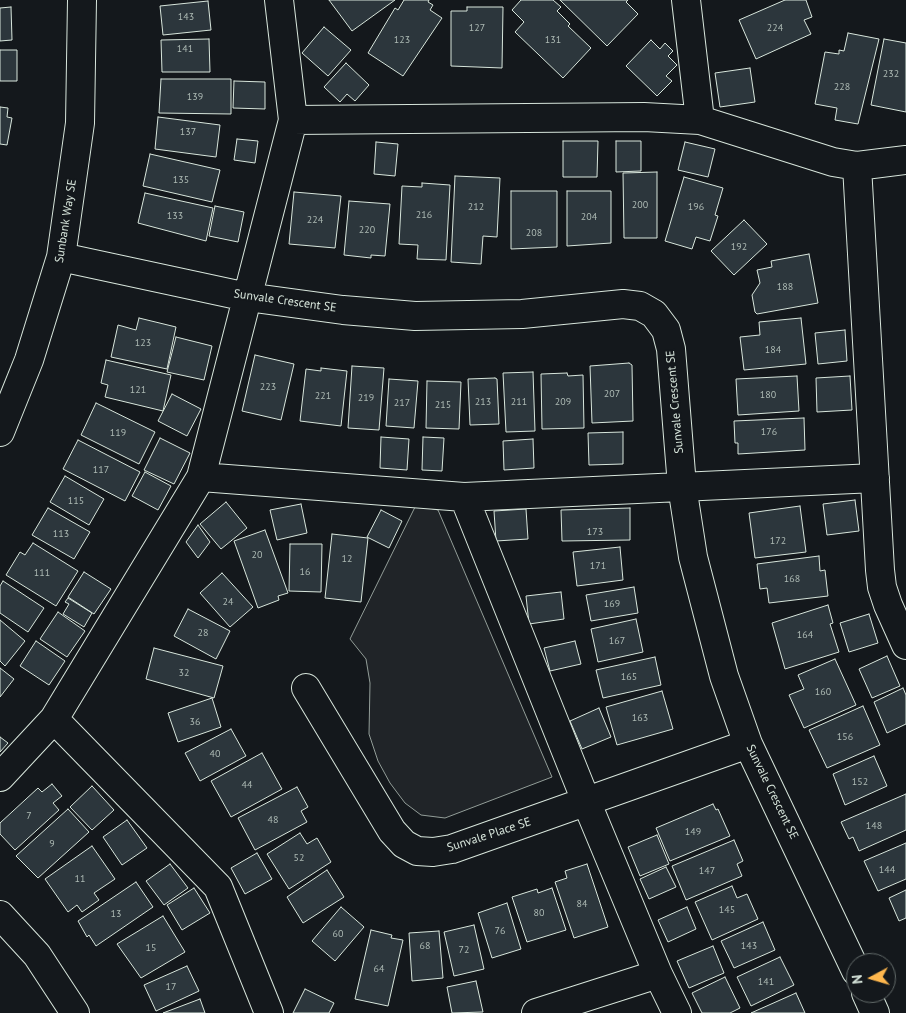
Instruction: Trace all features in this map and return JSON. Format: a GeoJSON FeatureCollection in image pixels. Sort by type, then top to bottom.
{"type":"FeatureCollection","features":[{"type":"Feature","properties":{"kind":"street","name":"Sunbank Way SE"},"geometry":{"type":"LineString","coordinates":[[0,432],[29,360],[62,257],[80,123],[82,0]]}},
{"type":"Feature","properties":{"kind":"street"},"geometry":{"type":"LineString","coordinates":[[0,777],[54,719],[201,477],[293,120],[279,0]]}},
{"type":"Feature","properties":{"kind":"street"},"geometry":{"type":"LineString","coordinates":[[686,0],[700,120]]}},
{"type":"Feature","properties":{"kind":"street"},"geometry":{"type":"LineString","coordinates":[[293,120],[644,117],[700,120],[833,162],[857,166],[906,160]]}},
{"type":"Feature","properties":{"kind":"street"},"geometry":{"type":"LineString","coordinates":[[857,166],[882,587],[906,645]]}},
{"type":"Feature","properties":{"kind":"street","name":"Sunvale Crescent SE"},"geometry":{"type":"LineString","coordinates":[[62,257],[247,297],[415,316],[522,314],[623,304],[640,306],[654,314],[666,330],[671,349],[682,486],[693,557],[724,676],[748,744],[847,953]]}},
{"type":"Feature","properties":{"kind":"street"},"geometry":{"type":"LineString","coordinates":[[201,477],[464,497],[875,478]]}},
{"type":"Feature","properties":{"kind":"street"},"geometry":{"type":"LineString","coordinates":[[464,497],[586,802],[658,974],[677,1013]]}},
{"type":"Feature","properties":{"kind":"street","name":"Sunvale Place SE"},"geometry":{"type":"LineString","coordinates":[[306,688],[392,831],[404,844],[417,851],[433,852],[452,849],[748,744]]}},
{"type":"Feature","properties":{"kind":"street"},"geometry":{"type":"LineString","coordinates":[[54,719],[218,888],[269,1013]]}},
{"type":"Feature","properties":{"kind":"street"},"geometry":{"type":"LineString","coordinates":[[0,915],[37,955],[75,1013]]}},
{"type":"Feature","properties":{"kind":"street"},"geometry":{"type":"LineString","coordinates":[[536,1013],[658,974]]}},
{"type":"Feature","properties":{"kind":"shaded area"},"geometry":{"type":"Polygon","coordinates":[[[416,505],[438,510],[552,777],[445,818],[421,815],[405,803],[390,783],[378,761],[369,734],[370,683],[366,659],[350,639],[416,505]]]}},
{"type":"Feature","properties":{"kind":"building"},"geometry":{"type":"Polygon","coordinates":[[[329,0],[395,0],[352,31],[329,0]]]}},
{"type":"Feature","properties":{"kind":"building"},"geometry":{"type":"Polygon","coordinates":[[[404,0],[429,0],[428,2],[433,5],[430,10],[442,18],[403,76],[368,53],[395,8],[398,10],[404,0]]]}},
{"type":"Feature","properties":{"kind":"building"},"geometry":{"type":"Polygon","coordinates":[[[521,0],[553,0],[561,7],[557,11],[570,24],[568,26],[591,48],[563,78],[515,32],[524,22],[512,10],[521,0]]]}},
{"type":"Feature","properties":{"kind":"building"},"geometry":{"type":"Polygon","coordinates":[[[560,0],[628,0],[626,2],[638,14],[607,46],[560,0]]]}},
{"type":"Feature","properties":{"kind":"building"},"geometry":{"type":"Polygon","coordinates":[[[785,0],[806,0],[812,17],[804,20],[811,34],[756,59],[739,20],[785,0]]]}},
{"type":"Feature","properties":{"kind":"building"},"geometry":{"type":"Polygon","coordinates":[[[208,1],[211,30],[163,35],[160,6],[208,1]]]}},
{"type":"Feature","properties":{"kind":"building"},"geometry":{"type":"Polygon","coordinates":[[[11,7],[12,40],[0,41],[0,8],[11,7]]]}},
{"type":"Feature","properties":{"kind":"building"},"geometry":{"type":"Polygon","coordinates":[[[467,7],[503,7],[502,68],[451,66],[451,11],[467,11],[467,7]]]}},
{"type":"Feature","properties":{"kind":"building"},"geometry":{"type":"Polygon","coordinates":[[[324,27],[351,50],[328,76],[302,53],[324,27]]]}},
{"type":"Feature","properties":{"kind":"building"},"geometry":{"type":"Polygon","coordinates":[[[848,33],[879,39],[858,124],[835,120],[837,108],[815,104],[825,52],[839,54],[839,50],[844,51],[848,33]]]}},
{"type":"Feature","properties":{"kind":"building"},"geometry":{"type":"Polygon","coordinates":[[[209,39],[210,72],[162,72],[161,40],[209,39]]]}},
{"type":"Feature","properties":{"kind":"building"},"geometry":{"type":"Polygon","coordinates":[[[884,39],[906,43],[906,112],[871,105],[884,39]]]}},
{"type":"Feature","properties":{"kind":"building"},"geometry":{"type":"Polygon","coordinates":[[[651,40],[660,49],[665,43],[673,51],[668,56],[677,65],[666,76],[672,81],[657,96],[626,66],[651,40]]]}},
{"type":"Feature","properties":{"kind":"building"},"geometry":{"type":"Polygon","coordinates":[[[0,50],[17,50],[17,81],[0,81],[0,50]]]}},
{"type":"Feature","properties":{"kind":"building"},"geometry":{"type":"Polygon","coordinates":[[[346,63],[369,85],[355,101],[347,94],[340,102],[324,87],[346,63]]]}},
{"type":"Feature","properties":{"kind":"building"},"geometry":{"type":"Polygon","coordinates":[[[750,68],[755,102],[720,107],[715,73],[750,68]]]}},
{"type":"Feature","properties":{"kind":"building"},"geometry":{"type":"Polygon","coordinates":[[[161,79],[231,79],[231,114],[159,113],[161,79]]]}},
{"type":"Feature","properties":{"kind":"building"},"geometry":{"type":"Polygon","coordinates":[[[234,81],[265,82],[265,109],[233,108],[234,81]]]}},
{"type":"Feature","properties":{"kind":"building"},"geometry":{"type":"Polygon","coordinates":[[[0,107],[8,108],[7,117],[12,118],[7,145],[0,144],[0,107]]]}},
{"type":"Feature","properties":{"kind":"building"},"geometry":{"type":"Polygon","coordinates":[[[158,117],[220,125],[216,157],[155,149],[158,117]]]}},
{"type":"Feature","properties":{"kind":"building"},"geometry":{"type":"Polygon","coordinates":[[[237,139],[258,141],[255,163],[234,160],[237,139]]]}},
{"type":"Feature","properties":{"kind":"building"},"geometry":{"type":"Polygon","coordinates":[[[563,141],[598,141],[597,177],[563,177],[563,141]]]}},
{"type":"Feature","properties":{"kind":"building"},"geometry":{"type":"Polygon","coordinates":[[[616,141],[641,141],[641,171],[616,172],[616,141]]]}},
{"type":"Feature","properties":{"kind":"building"},"geometry":{"type":"Polygon","coordinates":[[[376,142],[398,144],[395,176],[374,174],[376,142]]]}},
{"type":"Feature","properties":{"kind":"building"},"geometry":{"type":"Polygon","coordinates":[[[685,142],[715,149],[708,177],[678,170],[685,142]]]}},
{"type":"Feature","properties":{"kind":"building"},"geometry":{"type":"Polygon","coordinates":[[[150,154],[220,170],[212,202],[143,186],[150,154]]]}},
{"type":"Feature","properties":{"kind":"building"},"geometry":{"type":"Polygon","coordinates":[[[657,172],[657,238],[624,238],[623,173],[657,172]]]}},
{"type":"Feature","properties":{"kind":"building"},"geometry":{"type":"Polygon","coordinates":[[[455,176],[500,178],[497,237],[483,236],[481,264],[451,262],[455,176]]]}},
{"type":"Feature","properties":{"kind":"building"},"geometry":{"type":"Polygon","coordinates":[[[684,177],[723,188],[715,215],[718,216],[710,241],[696,237],[692,249],[665,241],[684,177]]]}},
{"type":"Feature","properties":{"kind":"building"},"geometry":{"type":"Polygon","coordinates":[[[422,183],[450,185],[446,260],[417,259],[418,245],[399,244],[402,186],[422,187],[422,183]]]}},
{"type":"Feature","properties":{"kind":"building"},"geometry":{"type":"Polygon","coordinates":[[[511,191],[557,191],[557,247],[511,249],[511,191]]]}},
{"type":"Feature","properties":{"kind":"building"},"geometry":{"type":"Polygon","coordinates":[[[567,191],[611,191],[611,243],[567,246],[567,191]]]}},
{"type":"Feature","properties":{"kind":"building"},"geometry":{"type":"Polygon","coordinates":[[[294,192],[341,196],[335,248],[289,244],[294,192]]]}},
{"type":"Feature","properties":{"kind":"building"},"geometry":{"type":"Polygon","coordinates":[[[145,193],[213,208],[206,241],[138,223],[145,193]]]}},
{"type":"Feature","properties":{"kind":"building"},"geometry":{"type":"Polygon","coordinates":[[[349,201],[390,204],[385,256],[371,255],[371,258],[344,255],[349,201]]]}},
{"type":"Feature","properties":{"kind":"building"},"geometry":{"type":"Polygon","coordinates":[[[215,206],[244,212],[238,242],[209,236],[215,206]]]}},
{"type":"Feature","properties":{"kind":"building"},"geometry":{"type":"Polygon","coordinates":[[[744,220],[767,244],[734,275],[711,251],[744,220]]]}},
{"type":"Feature","properties":{"kind":"building"},"geometry":{"type":"Polygon","coordinates":[[[809,254],[818,303],[757,314],[752,295],[760,283],[757,270],[772,267],[771,261],[809,254]]]}},
{"type":"Feature","properties":{"kind":"building"},"geometry":{"type":"Polygon","coordinates":[[[139,318],[176,327],[167,369],[111,357],[118,325],[136,330],[139,318]]]}},
{"type":"Feature","properties":{"kind":"building"},"geometry":{"type":"Polygon","coordinates":[[[801,318],[806,364],[744,370],[740,337],[760,335],[759,322],[801,318]]]}},
{"type":"Feature","properties":{"kind":"building"},"geometry":{"type":"Polygon","coordinates":[[[845,330],[847,361],[818,364],[815,333],[845,330]]]}},
{"type":"Feature","properties":{"kind":"building"},"geometry":{"type":"Polygon","coordinates":[[[176,337],[212,346],[204,380],[167,372],[176,337]]]}},
{"type":"Feature","properties":{"kind":"building"},"geometry":{"type":"Polygon","coordinates":[[[255,355],[294,364],[281,420],[242,411],[255,355]]]}},
{"type":"Feature","properties":{"kind":"building"},"geometry":{"type":"Polygon","coordinates":[[[106,360],[171,375],[163,411],[105,397],[108,385],[101,383],[106,360]]]}},
{"type":"Feature","properties":{"kind":"building"},"geometry":{"type":"Polygon","coordinates":[[[629,363],[632,365],[633,421],[592,423],[590,366],[629,363]]]}},
{"type":"Feature","properties":{"kind":"building"},"geometry":{"type":"Polygon","coordinates":[[[352,366],[384,368],[379,430],[348,428],[352,366]]]}},
{"type":"Feature","properties":{"kind":"building"},"geometry":{"type":"Polygon","coordinates":[[[321,368],[347,371],[341,426],[300,421],[306,369],[321,371],[321,368]]]}},
{"type":"Feature","properties":{"kind":"building"},"geometry":{"type":"Polygon","coordinates":[[[533,372],[535,431],[506,432],[503,373],[533,372]]]}},
{"type":"Feature","properties":{"kind":"building"},"geometry":{"type":"Polygon","coordinates":[[[567,373],[568,376],[583,375],[584,428],[542,429],[541,374],[567,373]]]}},
{"type":"Feature","properties":{"kind":"building"},"geometry":{"type":"Polygon","coordinates":[[[797,376],[799,411],[738,415],[736,379],[797,376]]]}},
{"type":"Feature","properties":{"kind":"building"},"geometry":{"type":"Polygon","coordinates":[[[850,376],[852,410],[817,412],[816,378],[850,376]]]}},
{"type":"Feature","properties":{"kind":"building"},"geometry":{"type":"Polygon","coordinates":[[[389,379],[418,381],[414,428],[386,426],[389,379]]]}},
{"type":"Feature","properties":{"kind":"building"},"geometry":{"type":"Polygon","coordinates":[[[468,379],[497,379],[499,424],[470,425],[468,379]]]}},
{"type":"Feature","properties":{"kind":"building"},"geometry":{"type":"Polygon","coordinates":[[[427,381],[461,382],[459,429],[426,428],[427,381]]]}},
{"type":"Feature","properties":{"kind":"building"},"geometry":{"type":"Polygon","coordinates":[[[172,394],[201,409],[187,436],[158,421],[172,394]]]}},
{"type":"Feature","properties":{"kind":"building"},"geometry":{"type":"Polygon","coordinates":[[[96,403],[155,432],[139,464],[81,435],[96,403]]]}},
{"type":"Feature","properties":{"kind":"building"},"geometry":{"type":"Polygon","coordinates":[[[804,418],[805,450],[738,454],[738,443],[735,443],[734,421],[804,418]]]}},
{"type":"Feature","properties":{"kind":"building"},"geometry":{"type":"Polygon","coordinates":[[[623,432],[623,464],[589,465],[588,433],[623,432]]]}},
{"type":"Feature","properties":{"kind":"building"},"geometry":{"type":"Polygon","coordinates":[[[381,437],[409,439],[407,470],[380,468],[381,437]]]}},
{"type":"Feature","properties":{"kind":"building"},"geometry":{"type":"Polygon","coordinates":[[[423,437],[444,438],[442,471],[422,470],[423,437]]]}},
{"type":"Feature","properties":{"kind":"building"},"geometry":{"type":"Polygon","coordinates":[[[160,438],[190,453],[174,484],[144,470],[160,438]]]}},
{"type":"Feature","properties":{"kind":"building"},"geometry":{"type":"Polygon","coordinates":[[[533,439],[534,468],[504,470],[503,441],[533,439]]]}},
{"type":"Feature","properties":{"kind":"building"},"geometry":{"type":"Polygon","coordinates":[[[78,440],[140,472],[125,501],[63,469],[78,440]]]}},
{"type":"Feature","properties":{"kind":"building"},"geometry":{"type":"Polygon","coordinates":[[[145,472],[171,486],[158,510],[132,496],[145,472]]]}},
{"type":"Feature","properties":{"kind":"building"},"geometry":{"type":"Polygon","coordinates":[[[65,476],[104,499],[89,525],[50,502],[65,476]]]}},
{"type":"Feature","properties":{"kind":"building"},"geometry":{"type":"Polygon","coordinates":[[[855,500],[859,531],[827,535],[823,504],[855,500]]]}},
{"type":"Feature","properties":{"kind":"building"},"geometry":{"type":"Polygon","coordinates":[[[226,502],[247,528],[221,549],[200,524],[226,502]]]}},
{"type":"Feature","properties":{"kind":"building"},"geometry":{"type":"Polygon","coordinates":[[[301,504],[307,533],[277,540],[270,510],[301,504]]]}},
{"type":"Feature","properties":{"kind":"building"},"geometry":{"type":"Polygon","coordinates":[[[800,506],[806,552],[755,558],[749,513],[800,506]]]}},
{"type":"Feature","properties":{"kind":"building"},"geometry":{"type":"Polygon","coordinates":[[[48,508],[90,532],[74,559],[32,535],[48,508]]]}},
{"type":"Feature","properties":{"kind":"building"},"geometry":{"type":"Polygon","coordinates":[[[630,508],[630,540],[562,541],[561,510],[630,508]]]}},
{"type":"Feature","properties":{"kind":"building"},"geometry":{"type":"Polygon","coordinates":[[[526,509],[528,539],[496,541],[494,511],[526,509]]]}},
{"type":"Feature","properties":{"kind":"building"},"geometry":{"type":"Polygon","coordinates":[[[381,510],[402,521],[389,548],[367,537],[381,510]]]}},
{"type":"Feature","properties":{"kind":"building"},"geometry":{"type":"Polygon","coordinates":[[[198,525],[210,542],[198,558],[186,542],[198,525]]]}},
{"type":"Feature","properties":{"kind":"building"},"geometry":{"type":"Polygon","coordinates":[[[265,530],[288,593],[278,596],[279,600],[258,608],[234,541],[265,530]]]}},
{"type":"Feature","properties":{"kind":"building"},"geometry":{"type":"Polygon","coordinates":[[[332,534],[368,538],[361,602],[325,598],[332,534]]]}},
{"type":"Feature","properties":{"kind":"building"},"geometry":{"type":"Polygon","coordinates":[[[33,543],[78,571],[56,606],[6,575],[20,552],[25,555],[33,543]]]}},
{"type":"Feature","properties":{"kind":"building"},"geometry":{"type":"Polygon","coordinates":[[[290,544],[322,544],[321,592],[289,591],[290,544]]]}},
{"type":"Feature","properties":{"kind":"building"},"geometry":{"type":"Polygon","coordinates":[[[620,547],[623,580],[577,586],[573,552],[620,547]]]}},
{"type":"Feature","properties":{"kind":"building"},"geometry":{"type":"Polygon","coordinates":[[[819,556],[820,571],[825,570],[828,596],[769,603],[767,588],[760,589],[757,564],[819,556]]]}},
{"type":"Feature","properties":{"kind":"building"},"geometry":{"type":"Polygon","coordinates":[[[84,572],[111,589],[94,614],[68,597],[84,572]]]}},
{"type":"Feature","properties":{"kind":"building"},"geometry":{"type":"Polygon","coordinates":[[[222,573],[253,607],[230,627],[200,593],[222,573]]]}},
{"type":"Feature","properties":{"kind":"building"},"geometry":{"type":"Polygon","coordinates":[[[3,581],[44,608],[28,632],[0,613],[0,586],[3,581]]]}},
{"type":"Feature","properties":{"kind":"building"},"geometry":{"type":"Polygon","coordinates":[[[634,587],[638,613],[591,621],[586,595],[634,587]]]}},
{"type":"Feature","properties":{"kind":"building"},"geometry":{"type":"Polygon","coordinates":[[[561,592],[564,619],[529,624],[526,596],[561,592]]]}},
{"type":"Feature","properties":{"kind":"building"},"geometry":{"type":"Polygon","coordinates":[[[68,598],[92,613],[84,627],[63,614],[69,604],[65,602],[68,598]]]}},
{"type":"Feature","properties":{"kind":"building"},"geometry":{"type":"Polygon","coordinates":[[[828,605],[833,623],[830,624],[839,652],[785,669],[772,623],[828,605]]]}},
{"type":"Feature","properties":{"kind":"building"},"geometry":{"type":"Polygon","coordinates":[[[188,609],[230,631],[216,659],[174,636],[188,609]]]}},
{"type":"Feature","properties":{"kind":"building"},"geometry":{"type":"Polygon","coordinates":[[[58,612],[85,631],[67,657],[40,639],[58,612]]]}},
{"type":"Feature","properties":{"kind":"building"},"geometry":{"type":"Polygon","coordinates":[[[869,614],[878,643],[849,652],[840,623],[869,614]]]}},
{"type":"Feature","properties":{"kind":"building"},"geometry":{"type":"Polygon","coordinates":[[[636,619],[643,652],[598,662],[591,629],[636,619]]]}},
{"type":"Feature","properties":{"kind":"building"},"geometry":{"type":"Polygon","coordinates":[[[0,620],[25,641],[5,666],[0,661],[0,620]]]}},
{"type":"Feature","properties":{"kind":"building"},"geometry":{"type":"Polygon","coordinates":[[[36,641],[65,661],[49,685],[20,666],[36,641]]]}},
{"type":"Feature","properties":{"kind":"building"},"geometry":{"type":"Polygon","coordinates":[[[575,641],[581,664],[550,671],[544,648],[575,641]]]}},
{"type":"Feature","properties":{"kind":"building"},"geometry":{"type":"Polygon","coordinates":[[[154,648],[223,666],[214,698],[146,679],[154,648]]]}},
{"type":"Feature","properties":{"kind":"building"},"geometry":{"type":"Polygon","coordinates":[[[887,656],[900,686],[872,698],[859,669],[887,656]]]}},
{"type":"Feature","properties":{"kind":"building"},"geometry":{"type":"Polygon","coordinates":[[[655,657],[661,685],[603,698],[596,670],[655,657]]]}},
{"type":"Feature","properties":{"kind":"building"},"geometry":{"type":"Polygon","coordinates":[[[835,659],[856,705],[804,728],[789,695],[804,689],[798,675],[835,659]]]}},
{"type":"Feature","properties":{"kind":"building"},"geometry":{"type":"Polygon","coordinates":[[[0,668],[14,679],[0,697],[0,668]]]}},
{"type":"Feature","properties":{"kind":"building"},"geometry":{"type":"Polygon","coordinates":[[[903,688],[906,695],[906,724],[887,733],[874,702],[903,688]]]}},
{"type":"Feature","properties":{"kind":"building"},"geometry":{"type":"Polygon","coordinates":[[[662,691],[673,729],[617,745],[606,707],[662,691]]]}},
{"type":"Feature","properties":{"kind":"building"},"geometry":{"type":"Polygon","coordinates":[[[212,698],[221,727],[178,742],[168,713],[212,698]]]}},
{"type":"Feature","properties":{"kind":"building"},"geometry":{"type":"Polygon","coordinates":[[[863,706],[880,745],[827,768],[809,730],[863,706]]]}},
{"type":"Feature","properties":{"kind":"building"},"geometry":{"type":"Polygon","coordinates":[[[599,708],[611,737],[582,749],[570,721],[599,708]]]}},
{"type":"Feature","properties":{"kind":"building"},"geometry":{"type":"Polygon","coordinates":[[[231,729],[246,756],[200,781],[185,753],[231,729]]]}},
{"type":"Feature","properties":{"kind":"building"},"geometry":{"type":"Polygon","coordinates":[[[0,737],[8,743],[0,752],[0,737]]]}},
{"type":"Feature","properties":{"kind":"building"},"geometry":{"type":"Polygon","coordinates":[[[262,753],[282,789],[231,817],[211,781],[262,753]]]}},
{"type":"Feature","properties":{"kind":"building"},"geometry":{"type":"Polygon","coordinates":[[[874,756],[887,786],[845,805],[833,774],[874,756]]]}},
{"type":"Feature","properties":{"kind":"building"},"geometry":{"type":"Polygon","coordinates":[[[52,784],[62,796],[53,803],[59,810],[15,850],[0,834],[0,823],[38,788],[42,792],[52,784]]]}},
{"type":"Feature","properties":{"kind":"building"},"geometry":{"type":"Polygon","coordinates":[[[92,786],[114,810],[92,830],[70,807],[92,786]]]}},
{"type":"Feature","properties":{"kind":"building"},"geometry":{"type":"Polygon","coordinates":[[[297,787],[308,807],[301,811],[307,822],[255,850],[238,818],[297,787]]]}},
{"type":"Feature","properties":{"kind":"building"},"geometry":{"type":"Polygon","coordinates":[[[906,794],[906,830],[859,851],[853,837],[849,839],[841,822],[906,794]]]}},
{"type":"Feature","properties":{"kind":"building"},"geometry":{"type":"Polygon","coordinates":[[[713,804],[716,810],[718,809],[730,836],[670,861],[656,828],[713,804]]]}},
{"type":"Feature","properties":{"kind":"building"},"geometry":{"type":"Polygon","coordinates":[[[68,809],[89,832],[38,878],[16,856],[68,809]]]}},
{"type":"Feature","properties":{"kind":"building"},"geometry":{"type":"Polygon","coordinates":[[[127,820],[147,848],[122,865],[103,837],[127,820]]]}},
{"type":"Feature","properties":{"kind":"building"},"geometry":{"type":"Polygon","coordinates":[[[300,833],[307,844],[317,838],[331,862],[289,889],[267,854],[300,833]]]}},
{"type":"Feature","properties":{"kind":"building"},"geometry":{"type":"Polygon","coordinates":[[[657,835],[669,864],[640,876],[628,847],[657,835]]]}},
{"type":"Feature","properties":{"kind":"building"},"geometry":{"type":"Polygon","coordinates":[[[734,840],[743,861],[737,864],[742,876],[686,900],[672,866],[734,840]]]}},
{"type":"Feature","properties":{"kind":"building"},"geometry":{"type":"Polygon","coordinates":[[[906,843],[906,879],[878,891],[864,861],[906,843]]]}},
{"type":"Feature","properties":{"kind":"building"},"geometry":{"type":"Polygon","coordinates":[[[92,846],[115,879],[94,893],[99,900],[82,912],[77,905],[68,912],[45,879],[92,846]]]}},
{"type":"Feature","properties":{"kind":"building"},"geometry":{"type":"Polygon","coordinates":[[[257,853],[272,879],[245,894],[231,868],[257,853]]]}},
{"type":"Feature","properties":{"kind":"building"},"geometry":{"type":"Polygon","coordinates":[[[170,864],[188,888],[164,905],[146,881],[170,864]]]}},
{"type":"Feature","properties":{"kind":"building"},"geometry":{"type":"Polygon","coordinates":[[[587,864],[608,927],[574,938],[555,882],[567,878],[565,871],[587,864]]]}},
{"type":"Feature","properties":{"kind":"building"},"geometry":{"type":"Polygon","coordinates":[[[666,867],[676,887],[649,899],[640,879],[666,867]]]}},
{"type":"Feature","properties":{"kind":"building"},"geometry":{"type":"Polygon","coordinates":[[[327,870],[344,897],[303,923],[287,897],[327,870]]]}},
{"type":"Feature","properties":{"kind":"building"},"geometry":{"type":"Polygon","coordinates":[[[136,882],[153,907],[96,946],[89,935],[87,937],[78,921],[136,882]]]}},
{"type":"Feature","properties":{"kind":"building"},"geometry":{"type":"Polygon","coordinates":[[[732,886],[737,898],[747,894],[758,919],[712,940],[695,902],[732,886]]]}},
{"type":"Feature","properties":{"kind":"building"},"geometry":{"type":"Polygon","coordinates":[[[194,888],[210,913],[182,930],[167,905],[194,888]]]}},
{"type":"Feature","properties":{"kind":"building"},"geometry":{"type":"Polygon","coordinates":[[[552,888],[566,930],[527,942],[512,897],[537,889],[538,893],[552,888]]]}},
{"type":"Feature","properties":{"kind":"building"},"geometry":{"type":"Polygon","coordinates":[[[906,890],[906,918],[899,921],[889,898],[906,890]]]}},
{"type":"Feature","properties":{"kind":"building"},"geometry":{"type":"Polygon","coordinates":[[[507,903],[521,949],[492,958],[478,913],[507,903]]]}},
{"type":"Feature","properties":{"kind":"building"},"geometry":{"type":"Polygon","coordinates":[[[341,907],[364,927],[335,961],[312,941],[341,907]]]}},
{"type":"Feature","properties":{"kind":"building"},"geometry":{"type":"Polygon","coordinates":[[[687,907],[696,929],[668,942],[658,920],[687,907]]]}},
{"type":"Feature","properties":{"kind":"building"},"geometry":{"type":"Polygon","coordinates":[[[163,916],[185,952],[141,978],[117,944],[163,916]]]}},
{"type":"Feature","properties":{"kind":"building"},"geometry":{"type":"Polygon","coordinates":[[[763,922],[775,950],[734,968],[721,941],[763,922]]]}},
{"type":"Feature","properties":{"kind":"building"},"geometry":{"type":"Polygon","coordinates":[[[474,925],[484,969],[454,976],[444,932],[474,925]]]}},
{"type":"Feature","properties":{"kind":"building"},"geometry":{"type":"Polygon","coordinates":[[[371,930],[392,935],[391,938],[403,940],[388,1006],[355,999],[371,930]]]}},
{"type":"Feature","properties":{"kind":"building"},"geometry":{"type":"Polygon","coordinates":[[[439,931],[443,978],[412,981],[409,933],[439,931]]]}},
{"type":"Feature","properties":{"kind":"building"},"geometry":{"type":"Polygon","coordinates":[[[713,946],[724,973],[689,988],[677,961],[713,946]]]}},
{"type":"Feature","properties":{"kind":"building"},"geometry":{"type":"Polygon","coordinates":[[[780,957],[794,985],[751,1006],[737,977],[780,957]]]}},
{"type":"Feature","properties":{"kind":"building"},"geometry":{"type":"Polygon","coordinates":[[[187,966],[199,991],[156,1011],[144,985],[187,966]]]}},
{"type":"Feature","properties":{"kind":"building"},"geometry":{"type":"Polygon","coordinates":[[[725,977],[740,1008],[730,1013],[702,1013],[692,993],[725,977]]]}},
{"type":"Feature","properties":{"kind":"building"},"geometry":{"type":"Polygon","coordinates":[[[476,981],[483,1012],[452,1013],[447,987],[476,981]]]}},
{"type":"Feature","properties":{"kind":"building"},"geometry":{"type":"Polygon","coordinates":[[[305,989],[334,1003],[329,1013],[293,1013],[305,989]]]}},
{"type":"Feature","properties":{"kind":"building"},"geometry":{"type":"Polygon","coordinates":[[[796,993],[805,1013],[751,1013],[796,993]]]}},
{"type":"Feature","properties":{"kind":"building"},"geometry":{"type":"Polygon","coordinates":[[[200,999],[205,1013],[163,1013],[200,999]]]}}]}
